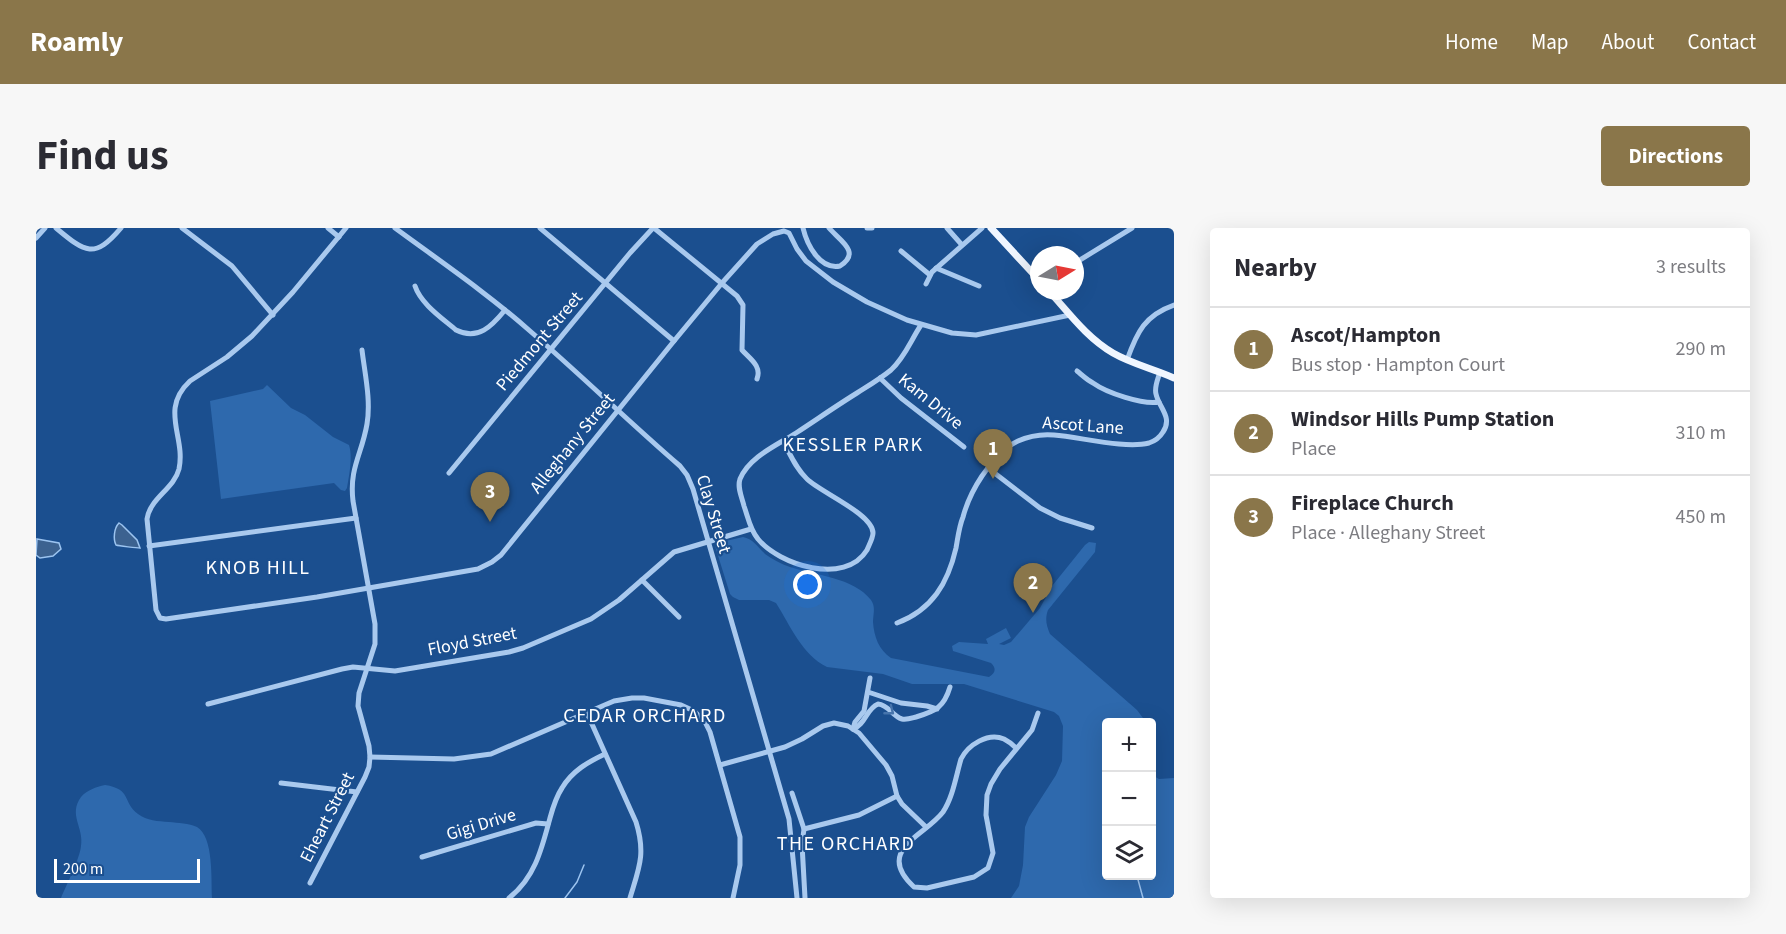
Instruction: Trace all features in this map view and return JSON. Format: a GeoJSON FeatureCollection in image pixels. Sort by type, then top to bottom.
{"type":"FeatureCollection","features":[{"type":"Feature","properties":{"kind":"main road"},"geometry":{"type":"LineString","coordinates":[[991,228],[1030,270]]}},
{"type":"Feature","properties":{"kind":"main road"},"geometry":{"type":"LineString","coordinates":[[1057,300],[1085,332],[1114,354],[1174,378]]}},
{"type":"Feature","properties":{"kind":"street"},"geometry":{"type":"LineString","coordinates":[[36,238],[45,228]]}},
{"type":"Feature","properties":{"kind":"street"},"geometry":{"type":"LineString","coordinates":[[56,228],[80,247],[90,249],[106,245],[121,228]]}},
{"type":"Feature","properties":{"kind":"street"},"geometry":{"type":"LineString","coordinates":[[182,228],[232,266],[273,315]]}},
{"type":"Feature","properties":{"kind":"street"},"geometry":{"type":"LineString","coordinates":[[328,228],[339,237]]}},
{"type":"Feature","properties":{"kind":"street"},"geometry":{"type":"LineString","coordinates":[[346,228],[273,315],[242,346],[190,381],[180,393],[174,410],[179,453],[178,471],[148,513],[149,546],[356,518]]}},
{"type":"Feature","properties":{"kind":"street","name":"Clay Street"},"geometry":{"type":"LineString","coordinates":[[395,228],[505,310],[618,409],[680,466],[688,478],[791,831],[797,898]]}},
{"type":"Feature","properties":{"kind":"street"},"geometry":{"type":"LineString","coordinates":[[540,228],[674,341]]}},
{"type":"Feature","properties":{"kind":"street"},"geometry":{"type":"LineString","coordinates":[[653,228],[731,290],[743,305],[742,350],[758,368],[757,379]]}},
{"type":"Feature","properties":{"kind":"street","name":"Piedmont Street"},"geometry":{"type":"LineString","coordinates":[[449,473],[653,228]]}},
{"type":"Feature","properties":{"kind":"street"},"geometry":{"type":"LineString","coordinates":[[803,228],[807,243],[814,252],[830,266],[840,266],[848,260],[850,251],[830,228]]}},
{"type":"Feature","properties":{"kind":"street"},"geometry":{"type":"LineString","coordinates":[[947,228],[962,245]]}},
{"type":"Feature","properties":{"kind":"street"},"geometry":{"type":"LineString","coordinates":[[926,284],[936,268],[982,228]]}},
{"type":"Feature","properties":{"kind":"street"},"geometry":{"type":"LineString","coordinates":[[1084,257],[1132,228]]}},
{"type":"Feature","properties":{"kind":"street","name":"Alleghany Street"},"geometry":{"type":"LineString","coordinates":[[149,546],[156,610],[159,617],[166,619],[478,569],[492,562],[501,555],[722,283],[757,244],[773,234],[785,231],[792,236],[803,258],[833,282],[867,302],[921,325]]}},
{"type":"Feature","properties":{"kind":"street"},"geometry":{"type":"LineString","coordinates":[[902,251],[930,275]]}},
{"type":"Feature","properties":{"kind":"street"},"geometry":{"type":"LineString","coordinates":[[936,268],[980,286]]}},
{"type":"Feature","properties":{"kind":"street"},"geometry":{"type":"LineString","coordinates":[[415,286],[423,300],[461,333],[473,335],[487,329],[505,310]]}},
{"type":"Feature","properties":{"kind":"street"},"geometry":{"type":"LineString","coordinates":[[1127,360],[1144,324],[1152,316],[1174,305]]}},
{"type":"Feature","properties":{"kind":"street"},"geometry":{"type":"LineString","coordinates":[[783,441],[799,470],[809,481],[867,520],[873,533],[869,544],[860,557],[848,565],[837,569],[819,569],[800,564],[773,551],[758,540],[751,529],[740,491],[740,479],[748,468],[760,456],[783,441],[880,378],[901,358],[921,325],[958,335],[976,335],[1070,315]]}},
{"type":"Feature","properties":{"kind":"street","name":"Eheart Street"},"geometry":{"type":"LineString","coordinates":[[310,883],[365,777],[370,757],[358,706],[359,693],[368,669],[376,634],[352,494],[352,476],[365,432],[368,411],[362,351]]}},
{"type":"Feature","properties":{"kind":"street"},"geometry":{"type":"LineString","coordinates":[[1077,371],[1108,391],[1145,403],[1159,402]]}},
{"type":"Feature","properties":{"kind":"street","name":"Ascot Lane"},"geometry":{"type":"LineString","coordinates":[[897,622],[923,610],[941,590],[952,564],[967,503],[976,485],[1000,454],[1012,444],[1038,435],[1127,444],[1150,442],[1161,435],[1166,426],[1166,414],[1155,388],[1160,372]]}},
{"type":"Feature","properties":{"kind":"street","name":"Kam Drive"},"geometry":{"type":"LineString","coordinates":[[880,378],[901,398],[964,447]]}},
{"type":"Feature","properties":{"kind":"street"},"geometry":{"type":"LineString","coordinates":[[988,468],[1040,508],[1060,518],[1092,528]]}},
{"type":"Feature","properties":{"kind":"street","name":"Floyd Street"},"geometry":{"type":"LineString","coordinates":[[208,704],[353,667],[395,671],[524,648],[591,619],[619,600],[674,552],[751,529]]}},
{"type":"Feature","properties":{"kind":"street"},"geometry":{"type":"LineString","coordinates":[[642,580],[679,617]]}},
{"type":"Feature","properties":{"kind":"street"},"geometry":{"type":"LineString","coordinates":[[853,729],[855,722],[864,711],[870,678]]}},
{"type":"Feature","properties":{"kind":"street"},"geometry":{"type":"LineString","coordinates":[[853,729],[858,727],[871,708],[878,705],[887,707],[899,717],[906,719],[929,713],[943,704],[950,687]]}},
{"type":"Feature","properties":{"kind":"street"},"geometry":{"type":"LineString","coordinates":[[868,692],[901,703],[937,709]]}},
{"type":"Feature","properties":{"kind":"street"},"geometry":{"type":"LineString","coordinates":[[370,757],[454,759],[491,754],[614,701],[632,698],[644,698],[688,708],[700,716],[710,732],[739,830],[740,865],[733,898]]}},
{"type":"Feature","properties":{"kind":"street"},"geometry":{"type":"LineString","coordinates":[[587,713],[640,835],[641,857],[630,898]]}},
{"type":"Feature","properties":{"kind":"street"},"geometry":{"type":"LineString","coordinates":[[1016,748],[1006,740],[989,738],[965,752],[948,803],[942,813],[906,845],[900,855],[900,869],[903,876],[914,887],[927,888],[974,877],[988,868],[993,853],[986,815],[987,795],[996,775],[1032,730],[1038,713]]}},
{"type":"Feature","properties":{"kind":"street"},"geometry":{"type":"LineString","coordinates":[[720,765],[790,744],[823,726],[834,723],[853,729],[886,765],[902,804],[926,826]]}},
{"type":"Feature","properties":{"kind":"street"},"geometry":{"type":"LineString","coordinates":[[509,898],[525,884],[538,860],[555,799],[562,786],[580,767],[605,754]]}},
{"type":"Feature","properties":{"kind":"street"},"geometry":{"type":"LineString","coordinates":[[280,783],[357,792]]}},
{"type":"Feature","properties":{"kind":"street"},"geometry":{"type":"LineString","coordinates":[[792,793],[804,830],[802,855],[805,898]]}},
{"type":"Feature","properties":{"kind":"street"},"geometry":{"type":"LineString","coordinates":[[804,830],[859,815],[897,796]]}},
{"type":"Feature","properties":{"kind":"street","name":"Gigi Drive"},"geometry":{"type":"LineString","coordinates":[[422,857],[536,823],[548,824]]}},
{"type":"Feature","properties":{"kind":"shaded area"},"geometry":{"type":"Polygon","coordinates":[[[267,385],[291,408],[305,415],[333,437],[349,445],[351,455],[345,491],[334,483],[221,499],[210,401],[263,389],[267,385]]]}},
{"type":"Feature","properties":{"kind":"shaded area"},"geometry":{"type":"Polygon","coordinates":[[[119,523],[137,540],[140,548],[116,545],[114,534],[119,523]]]}},
{"type":"Feature","properties":{"kind":"shaded area"},"geometry":{"type":"Polygon","coordinates":[[[747,538],[774,560],[854,586],[871,600],[876,638],[883,651],[891,658],[989,677],[995,671],[991,663],[953,651],[952,646],[959,642],[988,644],[986,639],[1006,628],[1011,638],[999,644],[1004,645],[1011,642],[1040,608],[1052,586],[1085,545],[1089,542],[1096,543],[1095,552],[1048,610],[1046,616],[1050,634],[1137,710],[1143,718],[1102,718],[1102,880],[1156,880],[1156,777],[1174,778],[1174,898],[1011,898],[1019,886],[1023,865],[1025,827],[1062,761],[1063,726],[1059,716],[1054,712],[964,684],[912,684],[883,674],[827,667],[810,655],[776,603],[769,600],[739,600],[730,594],[715,546],[717,543],[747,538]]]}},
{"type":"Feature","properties":{"kind":"shaded area"},"geometry":{"type":"Polygon","coordinates":[[[37,539],[59,543],[61,549],[53,556],[40,558],[36,555],[37,539]]]}},
{"type":"Feature","properties":{"kind":"shaded area"},"geometry":{"type":"Polygon","coordinates":[[[105,785],[114,787],[123,793],[133,809],[145,818],[183,823],[197,827],[202,832],[209,849],[212,898],[61,898],[76,865],[81,846],[76,815],[77,803],[86,792],[105,785]]]}},
{"type":"Feature","properties":{"kind":"waterway"},"geometry":{"type":"LineString","coordinates":[[565,898],[577,882],[584,865]]}},
{"type":"Feature","properties":{"kind":"waterway"},"geometry":{"type":"LineString","coordinates":[[1138,880],[1143,898]]}},
{"type":"Feature","properties":{"kind":"place","name":"Ascot/Hampton"},"geometry":{"type":"Point","coordinates":[993,479]}},
{"type":"Feature","properties":{"kind":"place","name":"Fireplace Church"},"geometry":{"type":"Point","coordinates":[490,522]}},
{"type":"Feature","properties":{"kind":"place","name":"Windsor Hills Pump Station"},"geometry":{"type":"Point","coordinates":[1033,613]}},
{"type":"Feature","properties":{"kind":"district","name":"KESSLER PARK"},"geometry":{"type":"Point","coordinates":[853,444]}},
{"type":"Feature","properties":{"kind":"district","name":"KNOB HILL"},"geometry":{"type":"Point","coordinates":[258,567]}},
{"type":"Feature","properties":{"kind":"district","name":"CEDAR ORCHARD"},"geometry":{"type":"Point","coordinates":[645,715]}},
{"type":"Feature","properties":{"kind":"district","name":"THE ORCHARD"},"geometry":{"type":"Point","coordinates":[846,843]}}]}
